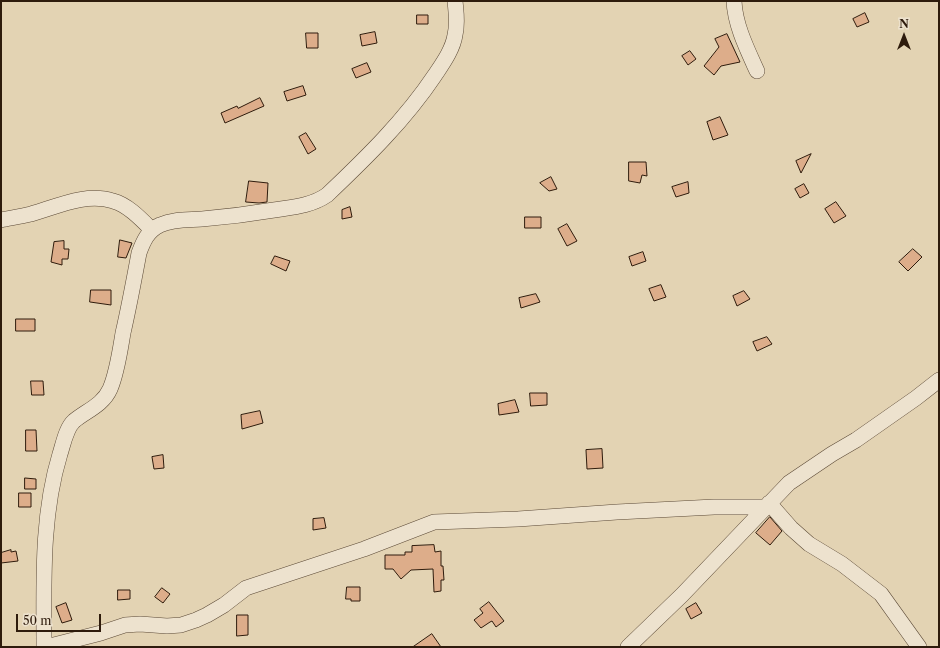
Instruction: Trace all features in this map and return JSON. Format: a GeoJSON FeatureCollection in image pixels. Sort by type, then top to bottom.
{"type":"FeatureCollection","features":[{"type":"Feature","properties":{"kind":"street"},"geometry":{"type":"LineString","coordinates":[[455,1],[457,21],[455,35],[452,46],[435,75],[427,87],[379,144],[326,195],[319,200],[296,207],[237,216],[172,221],[159,225],[152,230],[143,241],[139,253],[119,358],[110,390],[100,403],[74,421],[70,426],[54,473],[49,501],[45,544],[45,647],[124,626],[140,624],[167,626],[181,625],[208,615],[246,588],[364,549],[434,522],[518,519],[617,512],[767,505],[809,544],[842,564],[881,594],[919,647]]}},
{"type":"Feature","properties":{"kind":"street"},"geometry":{"type":"LineString","coordinates":[[734,1],[734,10],[746,46],[757,71]]}},
{"type":"Feature","properties":{"kind":"street"},"geometry":{"type":"LineString","coordinates":[[1,220],[31,214],[69,202],[83,199],[98,199],[112,200],[121,204],[135,214],[152,230]]}},
{"type":"Feature","properties":{"kind":"street"},"geometry":{"type":"LineString","coordinates":[[628,647],[682,596],[789,483],[910,403],[939,380]]}},
{"type":"Feature","properties":{"kind":"building"},"geometry":{"type":"Polygon","coordinates":[[[865,13],[869,22],[857,27],[853,19],[865,13]]]}},
{"type":"Feature","properties":{"kind":"building"},"geometry":{"type":"Polygon","coordinates":[[[417,15],[428,15],[428,24],[417,24],[417,15]]]}},
{"type":"Feature","properties":{"kind":"building"},"geometry":{"type":"Polygon","coordinates":[[[375,32],[377,43],[362,46],[360,35],[375,32]]]}},
{"type":"Feature","properties":{"kind":"building"},"geometry":{"type":"Polygon","coordinates":[[[306,33],[318,33],[318,48],[307,48],[306,33]]]}},
{"type":"Feature","properties":{"kind":"building"},"geometry":{"type":"Polygon","coordinates":[[[727,34],[740,62],[721,66],[714,75],[704,66],[719,47],[715,39],[727,34]]]}},
{"type":"Feature","properties":{"kind":"building"},"geometry":{"type":"Polygon","coordinates":[[[690,51],[696,59],[688,65],[682,56],[690,51]]]}},
{"type":"Feature","properties":{"kind":"building"},"geometry":{"type":"Polygon","coordinates":[[[367,63],[371,72],[356,78],[352,69],[367,63]]]}},
{"type":"Feature","properties":{"kind":"building"},"geometry":{"type":"Polygon","coordinates":[[[303,86],[306,95],[287,101],[284,92],[303,86]]]}},
{"type":"Feature","properties":{"kind":"building"},"geometry":{"type":"Polygon","coordinates":[[[260,98],[264,106],[225,123],[221,113],[237,106],[238,108],[260,98]]]}},
{"type":"Feature","properties":{"kind":"building"},"geometry":{"type":"Polygon","coordinates":[[[720,117],[728,135],[713,140],[707,122],[720,117]]]}},
{"type":"Feature","properties":{"kind":"building"},"geometry":{"type":"Polygon","coordinates":[[[306,133],[316,149],[308,154],[299,137],[306,133]]]}},
{"type":"Feature","properties":{"kind":"building"},"geometry":{"type":"Polygon","coordinates":[[[811,154],[801,173],[796,161],[811,154]]]}},
{"type":"Feature","properties":{"kind":"building"},"geometry":{"type":"Polygon","coordinates":[[[629,162],[646,162],[647,176],[642,175],[640,183],[629,181],[629,162]]]}},
{"type":"Feature","properties":{"kind":"building"},"geometry":{"type":"Polygon","coordinates":[[[551,177],[557,189],[549,191],[540,183],[551,177]]]}},
{"type":"Feature","properties":{"kind":"building"},"geometry":{"type":"Polygon","coordinates":[[[249,181],[268,183],[267,202],[246,202],[249,181]]]}},
{"type":"Feature","properties":{"kind":"building"},"geometry":{"type":"Polygon","coordinates":[[[688,182],[689,193],[676,197],[672,187],[688,182]]]}},
{"type":"Feature","properties":{"kind":"building"},"geometry":{"type":"Polygon","coordinates":[[[804,184],[809,193],[800,198],[795,189],[804,184]]]}},
{"type":"Feature","properties":{"kind":"building"},"geometry":{"type":"Polygon","coordinates":[[[836,202],[846,216],[834,223],[825,209],[836,202]]]}},
{"type":"Feature","properties":{"kind":"building"},"geometry":{"type":"Polygon","coordinates":[[[350,207],[352,217],[342,219],[342,210],[350,207]]]}},
{"type":"Feature","properties":{"kind":"building"},"geometry":{"type":"Polygon","coordinates":[[[525,217],[541,217],[541,228],[525,228],[525,217]]]}},
{"type":"Feature","properties":{"kind":"building"},"geometry":{"type":"Polygon","coordinates":[[[567,224],[577,241],[567,246],[558,229],[567,224]]]}},
{"type":"Feature","properties":{"kind":"building"},"geometry":{"type":"Polygon","coordinates":[[[120,240],[132,243],[126,258],[118,257],[120,240]]]}},
{"type":"Feature","properties":{"kind":"building"},"geometry":{"type":"Polygon","coordinates":[[[64,241],[64,249],[69,249],[68,259],[62,259],[62,265],[51,262],[54,242],[64,241]]]}},
{"type":"Feature","properties":{"kind":"building"},"geometry":{"type":"Polygon","coordinates":[[[913,249],[922,257],[908,271],[899,262],[913,249]]]}},
{"type":"Feature","properties":{"kind":"building"},"geometry":{"type":"Polygon","coordinates":[[[643,252],[646,261],[632,266],[629,257],[643,252]]]}},
{"type":"Feature","properties":{"kind":"building"},"geometry":{"type":"Polygon","coordinates":[[[275,256],[290,261],[286,271],[271,264],[275,256]]]}},
{"type":"Feature","properties":{"kind":"building"},"geometry":{"type":"Polygon","coordinates":[[[661,285],[666,297],[654,301],[649,289],[661,285]]]}},
{"type":"Feature","properties":{"kind":"building"},"geometry":{"type":"Polygon","coordinates":[[[91,290],[111,290],[111,305],[90,302],[91,290]]]}},
{"type":"Feature","properties":{"kind":"building"},"geometry":{"type":"Polygon","coordinates":[[[744,291],[750,299],[737,306],[733,296],[744,291]]]}},
{"type":"Feature","properties":{"kind":"building"},"geometry":{"type":"Polygon","coordinates":[[[536,294],[540,302],[521,308],[519,298],[536,294]]]}},
{"type":"Feature","properties":{"kind":"building"},"geometry":{"type":"Polygon","coordinates":[[[16,319],[35,319],[35,331],[16,331],[16,319]]]}},
{"type":"Feature","properties":{"kind":"building"},"geometry":{"type":"Polygon","coordinates":[[[767,337],[772,344],[757,351],[753,342],[767,337]]]}},
{"type":"Feature","properties":{"kind":"building"},"geometry":{"type":"Polygon","coordinates":[[[31,381],[43,381],[44,395],[32,395],[31,381]]]}},
{"type":"Feature","properties":{"kind":"building"},"geometry":{"type":"Polygon","coordinates":[[[530,393],[547,393],[547,405],[531,406],[530,393]]]}},
{"type":"Feature","properties":{"kind":"building"},"geometry":{"type":"Polygon","coordinates":[[[515,400],[519,412],[499,415],[498,404],[515,400]]]}},
{"type":"Feature","properties":{"kind":"building"},"geometry":{"type":"Polygon","coordinates":[[[260,411],[263,423],[242,429],[241,415],[260,411]]]}},
{"type":"Feature","properties":{"kind":"building"},"geometry":{"type":"Polygon","coordinates":[[[26,430],[36,430],[37,451],[26,451],[26,430]]]}},
{"type":"Feature","properties":{"kind":"building"},"geometry":{"type":"Polygon","coordinates":[[[602,449],[603,468],[587,469],[586,450],[602,449]]]}},
{"type":"Feature","properties":{"kind":"building"},"geometry":{"type":"Polygon","coordinates":[[[163,455],[164,468],[154,469],[152,457],[163,455]]]}},
{"type":"Feature","properties":{"kind":"building"},"geometry":{"type":"Polygon","coordinates":[[[25,478],[36,479],[36,489],[25,489],[25,478]]]}},
{"type":"Feature","properties":{"kind":"building"},"geometry":{"type":"Polygon","coordinates":[[[19,493],[31,493],[31,507],[19,507],[19,493]]]}},
{"type":"Feature","properties":{"kind":"building"},"geometry":{"type":"Polygon","coordinates":[[[770,517],[782,531],[770,545],[756,533],[770,517]]]}},
{"type":"Feature","properties":{"kind":"building"},"geometry":{"type":"Polygon","coordinates":[[[324,518],[326,528],[313,530],[313,519],[324,518]]]}},
{"type":"Feature","properties":{"kind":"building"},"geometry":{"type":"Polygon","coordinates":[[[434,545],[435,552],[441,551],[441,566],[443,566],[444,580],[441,580],[441,591],[434,592],[433,569],[411,570],[401,579],[393,569],[385,569],[385,555],[405,555],[405,552],[412,552],[412,546],[434,545]]]}},
{"type":"Feature","properties":{"kind":"building"},"geometry":{"type":"Polygon","coordinates":[[[11,550],[11,552],[16,551],[18,561],[1,563],[1,553],[11,550]]]}},
{"type":"Feature","properties":{"kind":"building"},"geometry":{"type":"Polygon","coordinates":[[[347,587],[360,587],[360,601],[351,601],[351,599],[346,599],[347,587]]]}},
{"type":"Feature","properties":{"kind":"building"},"geometry":{"type":"Polygon","coordinates":[[[162,588],[170,594],[163,603],[155,597],[162,588]]]}},
{"type":"Feature","properties":{"kind":"building"},"geometry":{"type":"Polygon","coordinates":[[[118,590],[130,590],[130,599],[118,600],[118,590]]]}},
{"type":"Feature","properties":{"kind":"building"},"geometry":{"type":"Polygon","coordinates":[[[489,602],[504,621],[496,627],[492,621],[481,628],[474,620],[483,613],[480,609],[489,602]]]}},
{"type":"Feature","properties":{"kind":"building"},"geometry":{"type":"Polygon","coordinates":[[[66,603],[72,620],[62,623],[56,607],[66,603]]]}},
{"type":"Feature","properties":{"kind":"building"},"geometry":{"type":"Polygon","coordinates":[[[696,603],[702,613],[691,619],[686,609],[696,603]]]}},
{"type":"Feature","properties":{"kind":"building"},"geometry":{"type":"Polygon","coordinates":[[[237,615],[248,615],[248,635],[237,636],[237,615]]]}},
{"type":"Feature","properties":{"kind":"building"},"geometry":{"type":"Polygon","coordinates":[[[432,634],[441,647],[413,647],[432,634]]]}}]}
